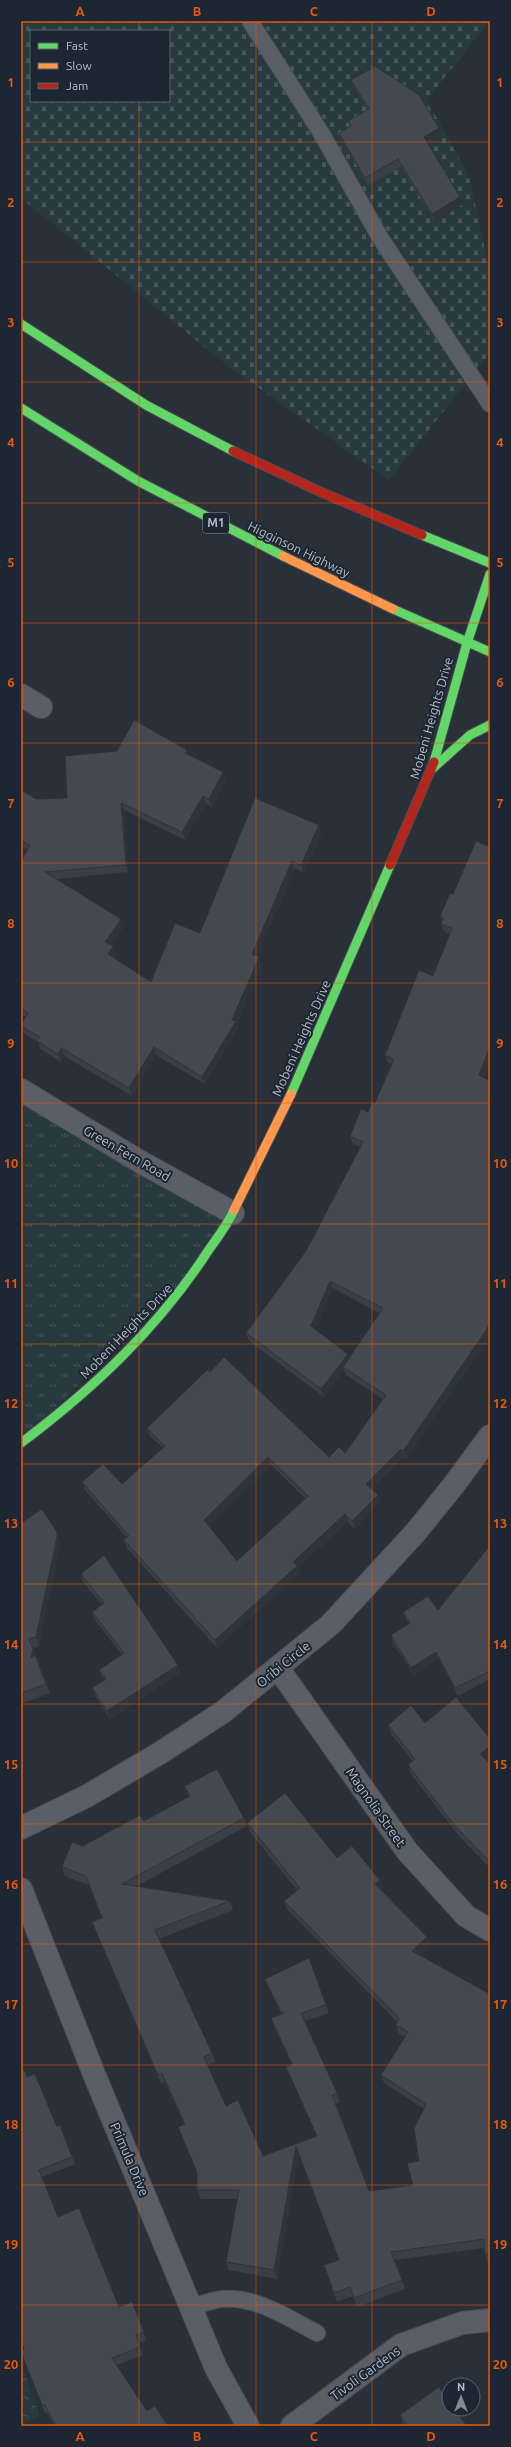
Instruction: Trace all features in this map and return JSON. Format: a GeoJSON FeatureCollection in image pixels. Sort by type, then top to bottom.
{"type":"FeatureCollection","features":[{"type":"Feature","properties":{"kind":"main road"},"geometry":{"type":"LineString","coordinates":[[21,324],[99,377],[224,447],[339,501],[490,563]]}},
{"type":"Feature","properties":{"kind":"main road","name":"Higginson Highway"},"geometry":{"type":"LineString","coordinates":[[21,408],[49,428],[176,503],[273,552],[467,643],[490,652]]}},
{"type":"Feature","properties":{"kind":"main road","name":"Mobeni Heights Drive"},"geometry":{"type":"LineString","coordinates":[[21,1443],[60,1414],[104,1376],[157,1321],[183,1290],[234,1213],[301,1073],[432,769],[467,643],[490,574]]}},
{"type":"Feature","properties":{"kind":"main road"},"geometry":{"type":"LineString","coordinates":[[432,769],[470,735],[490,725]]}},
{"type":"Feature","properties":{"kind":"street"},"geometry":{"type":"LineString","coordinates":[[21,696],[41,707]]}},
{"type":"Feature","properties":{"kind":"street","name":"Green Fern Road"},"geometry":{"type":"LineString","coordinates":[[21,1090],[139,1161],[234,1213]]}},
{"type":"Feature","properties":{"kind":"street","name":"Oribi Circle"},"geometry":{"type":"LineString","coordinates":[[21,1828],[87,1796],[160,1753],[223,1712],[331,1624],[383,1570],[453,1486],[490,1436]]}},
{"type":"Feature","properties":{"kind":"street","name":"Magnolia Street"},"geometry":{"type":"LineString","coordinates":[[278,1668],[407,1851],[466,1916],[490,1930]]}},
{"type":"Feature","properties":{"kind":"street","name":"Primula Drive"},"geometry":{"type":"LineString","coordinates":[[21,1889],[94,2074],[192,2307],[216,2368],[248,2426]]}},
{"type":"Feature","properties":{"kind":"street","name":"Tivoli Gardens"},"geometry":{"type":"LineString","coordinates":[[292,2426],[401,2345],[462,2323],[490,2320]]}},
{"type":"Feature","properties":{"kind":"lane"},"geometry":{"type":"LineString","coordinates":[[250,21],[320,131],[381,239],[490,404]]}},
{"type":"Feature","properties":{"kind":"lane"},"geometry":{"type":"LineString","coordinates":[[192,2307],[222,2299],[245,2300],[259,2304],[317,2333]]}},
{"type":"Feature","properties":{"kind":"green space"},"geometry":{"type":"Polygon","coordinates":[[[21,21],[489,21],[427,100],[469,176],[490,274],[490,353],[389,480],[228,366],[21,198],[21,21]]]}},
{"type":"Feature","properties":{"kind":"green space"},"geometry":{"type":"Polygon","coordinates":[[[21,1091],[233,1213],[200,1264],[21,1442],[21,1091]]]}},
{"type":"Feature","properties":{"kind":"green space"},"geometry":{"type":"Polygon","coordinates":[[[21,2364],[40,2416],[21,2425],[21,2364]]]}},
{"type":"Feature","properties":{"kind":"building"},"geometry":{"type":"Polygon","coordinates":[[[375,66],[419,95],[439,128],[424,137],[460,197],[432,214],[398,159],[365,178],[339,133],[351,126],[348,121],[369,109],[351,80],[375,66]]]}},
{"type":"Feature","properties":{"kind":"building"},"geometry":{"type":"Polygon","coordinates":[[[134,720],[187,750],[185,753],[223,772],[209,799],[203,796],[182,832],[121,803],[126,865],[45,872],[121,919],[105,942],[113,946],[108,954],[151,982],[175,923],[200,933],[255,798],[319,825],[301,865],[292,861],[252,954],[259,957],[232,1020],[236,1021],[202,1077],[154,1047],[129,1088],[61,1048],[58,1054],[37,1041],[40,1037],[21,1026],[28,1013],[21,1008],[21,861],[30,846],[21,840],[21,790],[36,799],[67,798],[65,756],[117,751],[134,720]]]}},
{"type":"Feature","properties":{"kind":"building"},"geometry":{"type":"Polygon","coordinates":[[[476,841],[490,847],[490,1047],[479,1075],[490,1081],[490,1322],[485,1332],[403,1451],[401,1449],[366,1484],[378,1495],[352,1521],[345,1514],[293,1562],[297,1566],[215,1640],[124,1540],[129,1536],[82,1482],[103,1464],[122,1484],[165,1446],[147,1428],[207,1370],[210,1372],[224,1357],[329,1457],[339,1447],[345,1453],[386,1395],[343,1367],[383,1308],[330,1281],[311,1326],[348,1354],[321,1389],[246,1333],[306,1251],[363,1142],[350,1136],[361,1109],[368,1112],[372,1102],[375,1103],[394,1059],[385,1055],[419,970],[433,976],[452,928],[441,924],[443,918],[440,916],[450,893],[453,894],[476,841]],[[268,1457],[204,1520],[237,1561],[308,1496],[268,1457]]]}},
{"type":"Feature","properties":{"kind":"building"},"geometry":{"type":"Polygon","coordinates":[[[42,1509],[57,1532],[57,1537],[36,1637],[29,1639],[33,1649],[31,1658],[35,1655],[46,1684],[21,1693],[21,1523],[42,1509]]]}},
{"type":"Feature","properties":{"kind":"building"},"geometry":{"type":"Polygon","coordinates":[[[488,1548],[490,1550],[490,1671],[455,1688],[436,1652],[411,1668],[391,1635],[410,1623],[403,1612],[428,1596],[438,1610],[488,1548]]]}},
{"type":"Feature","properties":{"kind":"building"},"geometry":{"type":"Polygon","coordinates":[[[104,1555],[178,1665],[107,1711],[92,1688],[106,1679],[99,1670],[124,1653],[92,1612],[104,1603],[81,1574],[104,1555]]]}},
{"type":"Feature","properties":{"kind":"building"},"geometry":{"type":"Polygon","coordinates":[[[456,1697],[490,1739],[490,1746],[480,1754],[490,1764],[490,1862],[455,1826],[408,1765],[415,1759],[388,1725],[411,1705],[425,1723],[456,1697]]]}},
{"type":"Feature","properties":{"kind":"building"},"geometry":{"type":"Polygon","coordinates":[[[217,1769],[244,1818],[122,1884],[230,1901],[155,1930],[212,2053],[204,2057],[226,2106],[238,2100],[263,2156],[317,2136],[286,2067],[292,2064],[271,2018],[284,2013],[280,2010],[265,1979],[309,1958],[326,2005],[301,2013],[337,2093],[332,2095],[369,2191],[413,2185],[407,2163],[419,2161],[414,2129],[426,2104],[381,2075],[408,2032],[396,2025],[399,2018],[284,1901],[300,1888],[247,1823],[285,1793],[337,1858],[352,1846],[380,1880],[375,1884],[427,1937],[412,1951],[490,1994],[490,2254],[485,2254],[484,2239],[391,2252],[402,2280],[354,2298],[350,2287],[334,2293],[324,2265],[339,2260],[296,2146],[274,2270],[226,2262],[239,2190],[197,2190],[197,2172],[178,2127],[185,2124],[162,2073],[158,2075],[92,1922],[102,1918],[86,1876],[62,1867],[72,1842],[83,1846],[140,1815],[144,1821],[190,1796],[185,1786],[217,1769]]]}},
{"type":"Feature","properties":{"kind":"building"},"geometry":{"type":"Polygon","coordinates":[[[21,2062],[27,2077],[35,2074],[57,2127],[60,2125],[72,2157],[39,2170],[58,2217],[79,2208],[119,2307],[132,2302],[144,2332],[136,2335],[140,2347],[112,2358],[147,2411],[155,2406],[168,2426],[56,2426],[45,2405],[42,2405],[21,2352],[24,2349],[21,2341],[21,2062]]]}},
{"type":"Feature","properties":{"kind":"building"},"geometry":{"type":"Polygon","coordinates":[[[439,2387],[441,2390],[441,2417],[460,2417],[467,2426],[408,2426],[400,2415],[439,2387]]]}},
{"type":"Feature","properties":{"kind":"traffic: fast"},"geometry":{"type":"LineString","coordinates":[[21,324],[146,405],[233,451]]}},
{"type":"Feature","properties":{"kind":"traffic: fast"},"geometry":{"type":"LineString","coordinates":[[21,408],[138,481],[283,556]]}},
{"type":"Feature","properties":{"kind":"traffic: fast"},"geometry":{"type":"LineString","coordinates":[[422,535],[490,563]]}},
{"type":"Feature","properties":{"kind":"traffic: fast"},"geometry":{"type":"LineString","coordinates":[[434,762],[467,643],[490,574]]}},
{"type":"Feature","properties":{"kind":"traffic: fast"},"geometry":{"type":"LineString","coordinates":[[393,609],[490,652]]}},
{"type":"Feature","properties":{"kind":"traffic: fast"},"geometry":{"type":"LineString","coordinates":[[432,769],[470,735],[490,725]]}},
{"type":"Feature","properties":{"kind":"traffic: fast"},"geometry":{"type":"LineString","coordinates":[[291,1094],[390,865]]}},
{"type":"Feature","properties":{"kind":"traffic: fast"},"geometry":{"type":"LineString","coordinates":[[21,1443],[74,1401],[146,1331],[189,1279],[222,1231],[234,1210]]}},
{"type":"Feature","properties":{"kind":"traffic: slow"},"geometry":{"type":"LineString","coordinates":[[283,556],[393,609]]}},
{"type":"Feature","properties":{"kind":"traffic: slow"},"geometry":{"type":"LineString","coordinates":[[234,1210],[291,1094]]}},
{"type":"Feature","properties":{"kind":"traffic: jam"},"geometry":{"type":"LineString","coordinates":[[233,451],[323,493],[422,535]]}},
{"type":"Feature","properties":{"kind":"traffic: jam"},"geometry":{"type":"LineString","coordinates":[[390,865],[434,762]]}}]}
